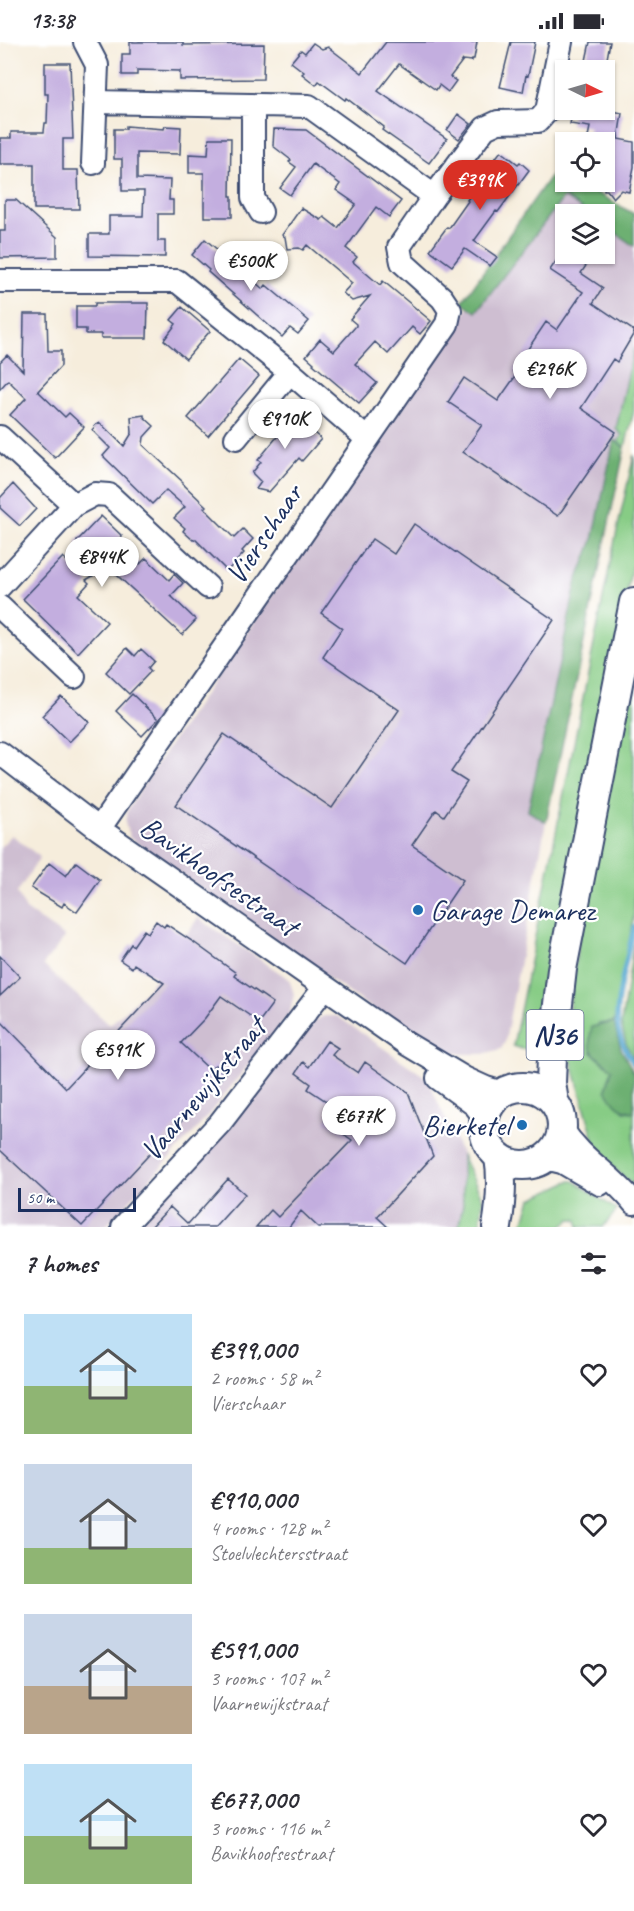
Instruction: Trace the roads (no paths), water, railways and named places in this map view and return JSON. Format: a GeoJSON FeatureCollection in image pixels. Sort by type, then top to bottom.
{"type":"FeatureCollection","features":[{"type":"Feature","properties":{"kind":"main road","name":"N36"},"geometry":{"type":"LineString","coordinates":[[554,1102],[550,1083],[562,969],[634,602]]}},
{"type":"Feature","properties":{"kind":"main road","name":"N36"},"geometry":{"type":"LineString","coordinates":[[485,1118],[490,1104],[527,1076],[562,969]]}},
{"type":"Feature","properties":{"kind":"main road","name":"N36"},"geometry":{"type":"LineString","coordinates":[[510,1090],[530,1087],[546,1094],[559,1111],[562,1129]]}},
{"type":"Feature","properties":{"kind":"main road"},"geometry":{"type":"LineString","coordinates":[[485,1118],[485,1138],[492,1150],[508,1162],[536,1161],[552,1153],[562,1129]]}},
{"type":"Feature","properties":{"kind":"main road"},"geometry":{"type":"LineString","coordinates":[[497,1227],[502,1186],[499,1157]]}},
{"type":"Feature","properties":{"kind":"main road"},"geometry":{"type":"LineString","coordinates":[[508,1227],[536,1161]]}},
{"type":"Feature","properties":{"kind":"street"},"geometry":{"type":"LineString","coordinates":[[84,42],[98,65],[93,163]]}},
{"type":"Feature","properties":{"kind":"street","name":"Vierschaar"},"geometry":{"type":"LineString","coordinates":[[99,829],[366,438],[447,324],[450,310],[442,298],[402,262],[399,247],[485,128],[498,122],[538,121],[547,111],[561,42]]}},
{"type":"Feature","properties":{"kind":"street"},"geometry":{"type":"LineString","coordinates":[[95,102],[309,106],[434,196]]}},
{"type":"Feature","properties":{"kind":"street"},"geometry":{"type":"LineString","coordinates":[[253,105],[253,198],[261,212]]}},
{"type":"Feature","properties":{"kind":"street"},"geometry":{"type":"LineString","coordinates":[[0,281],[177,281],[290,372],[366,438]]}},
{"type":"Feature","properties":{"kind":"street"},"geometry":{"type":"LineString","coordinates":[[236,438],[290,372]]}},
{"type":"Feature","properties":{"kind":"street"},"geometry":{"type":"LineString","coordinates":[[0,437],[74,505]]}},
{"type":"Feature","properties":{"kind":"street"},"geometry":{"type":"LineString","coordinates":[[0,586],[74,505],[95,494],[109,495],[208,587]]}},
{"type":"Feature","properties":{"kind":"street"},"geometry":{"type":"LineString","coordinates":[[0,607],[74,677]]}},
{"type":"Feature","properties":{"kind":"street","name":"Bavikhoofsestraat"},"geometry":{"type":"LineString","coordinates":[[0,753],[99,829],[406,1044],[464,1078],[486,1088],[510,1090]]}},
{"type":"Feature","properties":{"kind":"street","name":"Vaarnewijkstraat"},"geometry":{"type":"LineString","coordinates":[[123,1227],[220,1123],[325,987]]}},
{"type":"Feature","properties":{"kind":"street","name":"Bavikhoofsestraat"},"geometry":{"type":"LineString","coordinates":[[406,1044],[431,1073],[475,1105],[485,1118]]}},
{"type":"Feature","properties":{"kind":"street"},"geometry":{"type":"LineString","coordinates":[[562,1129],[573,1146],[625,1191],[634,1203]]}},
{"type":"Feature","properties":{"kind":"street"},"geometry":{"type":"LineString","coordinates":[[536,1161],[562,1162],[634,1203]]}},
{"type":"Feature","properties":{"kind":"waterway"},"geometry":{"type":"LineString","coordinates":[[634,927],[620,987],[617,1011],[620,1038],[634,1064]]}},
{"type":"Feature","properties":{"kind":"place","name":"Garage Demarez"},"geometry":{"type":"Point","coordinates":[418,910]}},
{"type":"Feature","properties":{"kind":"place","name":"Bierketel"},"geometry":{"type":"Point","coordinates":[522,1125]}}]}
